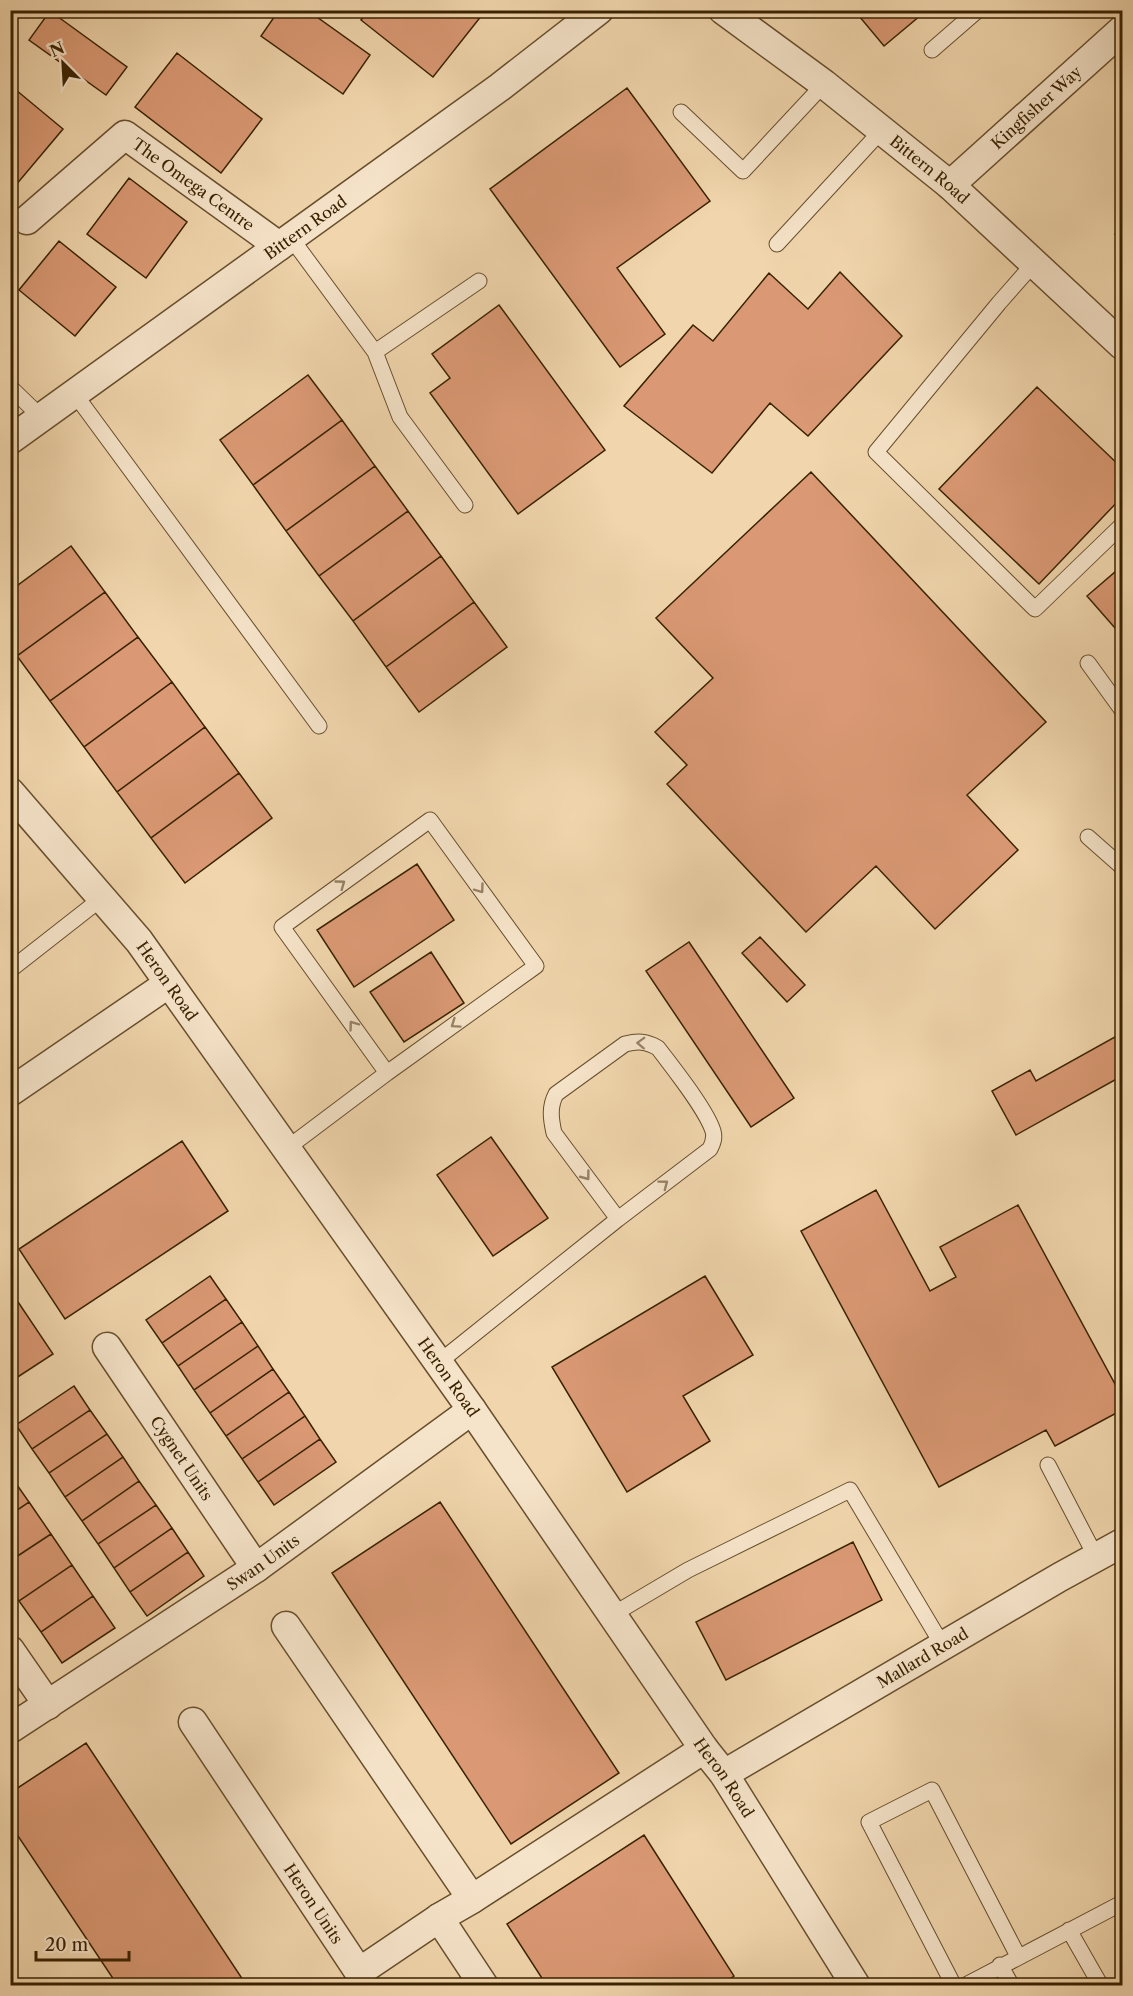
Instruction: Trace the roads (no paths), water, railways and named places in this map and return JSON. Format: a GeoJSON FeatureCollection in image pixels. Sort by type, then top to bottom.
{"type":"FeatureCollection","features":[{"type":"Feature","properties":{"kind":"street","name":"Bittern Road"},"geometry":{"type":"LineString","coordinates":[[10,440],[500,87],[599,10]]}},
{"type":"Feature","properties":{"kind":"street","name":"Bittern Road"},"geometry":{"type":"LineString","coordinates":[[723,10],[825,84],[950,185],[1122,345]]}},
{"type":"Feature","properties":{"kind":"street","name":"Kingfisher Way"},"geometry":{"type":"LineString","coordinates":[[950,185],[1122,30]]}},
{"type":"Feature","properties":{"kind":"street","name":"The Omega Centre"},"geometry":{"type":"LineString","coordinates":[[27,220],[125,135],[285,242]]}},
{"type":"Feature","properties":{"kind":"street","name":"Heron Road"},"geometry":{"type":"LineString","coordinates":[[10,792],[139,941],[472,1410],[704,1749],[724,1774],[856,1986]]}},
{"type":"Feature","properties":{"kind":"street"},"geometry":{"type":"LineString","coordinates":[[10,1092],[168,984]]}},
{"type":"Feature","properties":{"kind":"street","name":"Cygnet Units"},"geometry":{"type":"LineString","coordinates":[[107,1347],[256,1568]]}},
{"type":"Feature","properties":{"kind":"street","name":"Swan Units"},"geometry":{"type":"LineString","coordinates":[[10,1729],[256,1568],[472,1410]]}},
{"type":"Feature","properties":{"kind":"street","name":"Mallard Road"},"geometry":{"type":"LineString","coordinates":[[724,1774],[1122,1543]]}},
{"type":"Feature","properties":{"kind":"street"},"geometry":{"type":"LineString","coordinates":[[286,1626],[472,1899]]}},
{"type":"Feature","properties":{"kind":"street"},"geometry":{"type":"LineString","coordinates":[[10,1650],[48,1705]]}},
{"type":"Feature","properties":{"kind":"street","name":"Heron Units"},"geometry":{"type":"LineString","coordinates":[[194,1722],[359,1972],[439,1918],[704,1749]]}},
{"type":"Feature","properties":{"kind":"street"},"geometry":{"type":"LineString","coordinates":[[439,1918],[484,1986]]}},
{"type":"Feature","properties":{"kind":"lane"},"geometry":{"type":"LineString","coordinates":[[932,50],[978,10]]}},
{"type":"Feature","properties":{"kind":"lane"},"geometry":{"type":"LineString","coordinates":[[681,112],[743,171],[825,84]]}},
{"type":"Feature","properties":{"kind":"lane"},"geometry":{"type":"LineString","coordinates":[[777,244],[882,130]]}},
{"type":"Feature","properties":{"kind":"lane"},"geometry":{"type":"LineString","coordinates":[[285,242],[375,352],[400,417],[465,505]]}},
{"type":"Feature","properties":{"kind":"lane"},"geometry":{"type":"LineString","coordinates":[[1035,262],[876,452],[1035,609],[1122,525]]}},
{"type":"Feature","properties":{"kind":"lane"},"geometry":{"type":"LineString","coordinates":[[375,352],[479,281]]}},
{"type":"Feature","properties":{"kind":"lane"},"geometry":{"type":"LineString","coordinates":[[10,387],[41,417]]}},
{"type":"Feature","properties":{"kind":"lane"},"geometry":{"type":"LineString","coordinates":[[74,393],[320,726]]}},
{"type":"Feature","properties":{"kind":"lane"},"geometry":{"type":"LineString","coordinates":[[1089,663],[1122,710]]}},
{"type":"Feature","properties":{"kind":"lane"},"geometry":{"type":"LineString","coordinates":[[286,1149],[536,966],[430,820],[282,927],[387,1073]]}},
{"type":"Feature","properties":{"kind":"lane"},"geometry":{"type":"LineString","coordinates":[[1088,837],[1122,867]]}},
{"type":"Feature","properties":{"kind":"lane"},"geometry":{"type":"LineString","coordinates":[[10,970],[102,898]]}},
{"type":"Feature","properties":{"kind":"lane"},"geometry":{"type":"LineString","coordinates":[[438,1363],[618,1219],[710,1149],[714,1139],[712,1129],[696,1101],[658,1048],[638,1041],[625,1044],[556,1094],[552,1102],[551,1118],[554,1133],[618,1219]]}},
{"type":"Feature","properties":{"kind":"lane"},"geometry":{"type":"LineString","coordinates":[[1048,1465],[1096,1557]]}},
{"type":"Feature","properties":{"kind":"lane"},"geometry":{"type":"LineString","coordinates":[[612,1615],[688,1570],[850,1490],[943,1646]]}},
{"type":"Feature","properties":{"kind":"lane"},"geometry":{"type":"LineString","coordinates":[[954,1986],[869,1822],[932,1790],[1018,1956]]}},
{"type":"Feature","properties":{"kind":"lane"},"geometry":{"type":"LineString","coordinates":[[964,1986],[1000,1965],[1122,1903]]}},
{"type":"Feature","properties":{"kind":"lane"},"geometry":{"type":"LineString","coordinates":[[1069,1930],[1101,1986]]}},
{"type":"Feature","properties":{"kind":"lane"},"geometry":{"type":"LineString","coordinates":[[1000,1965],[1012,1986]]}}]}
